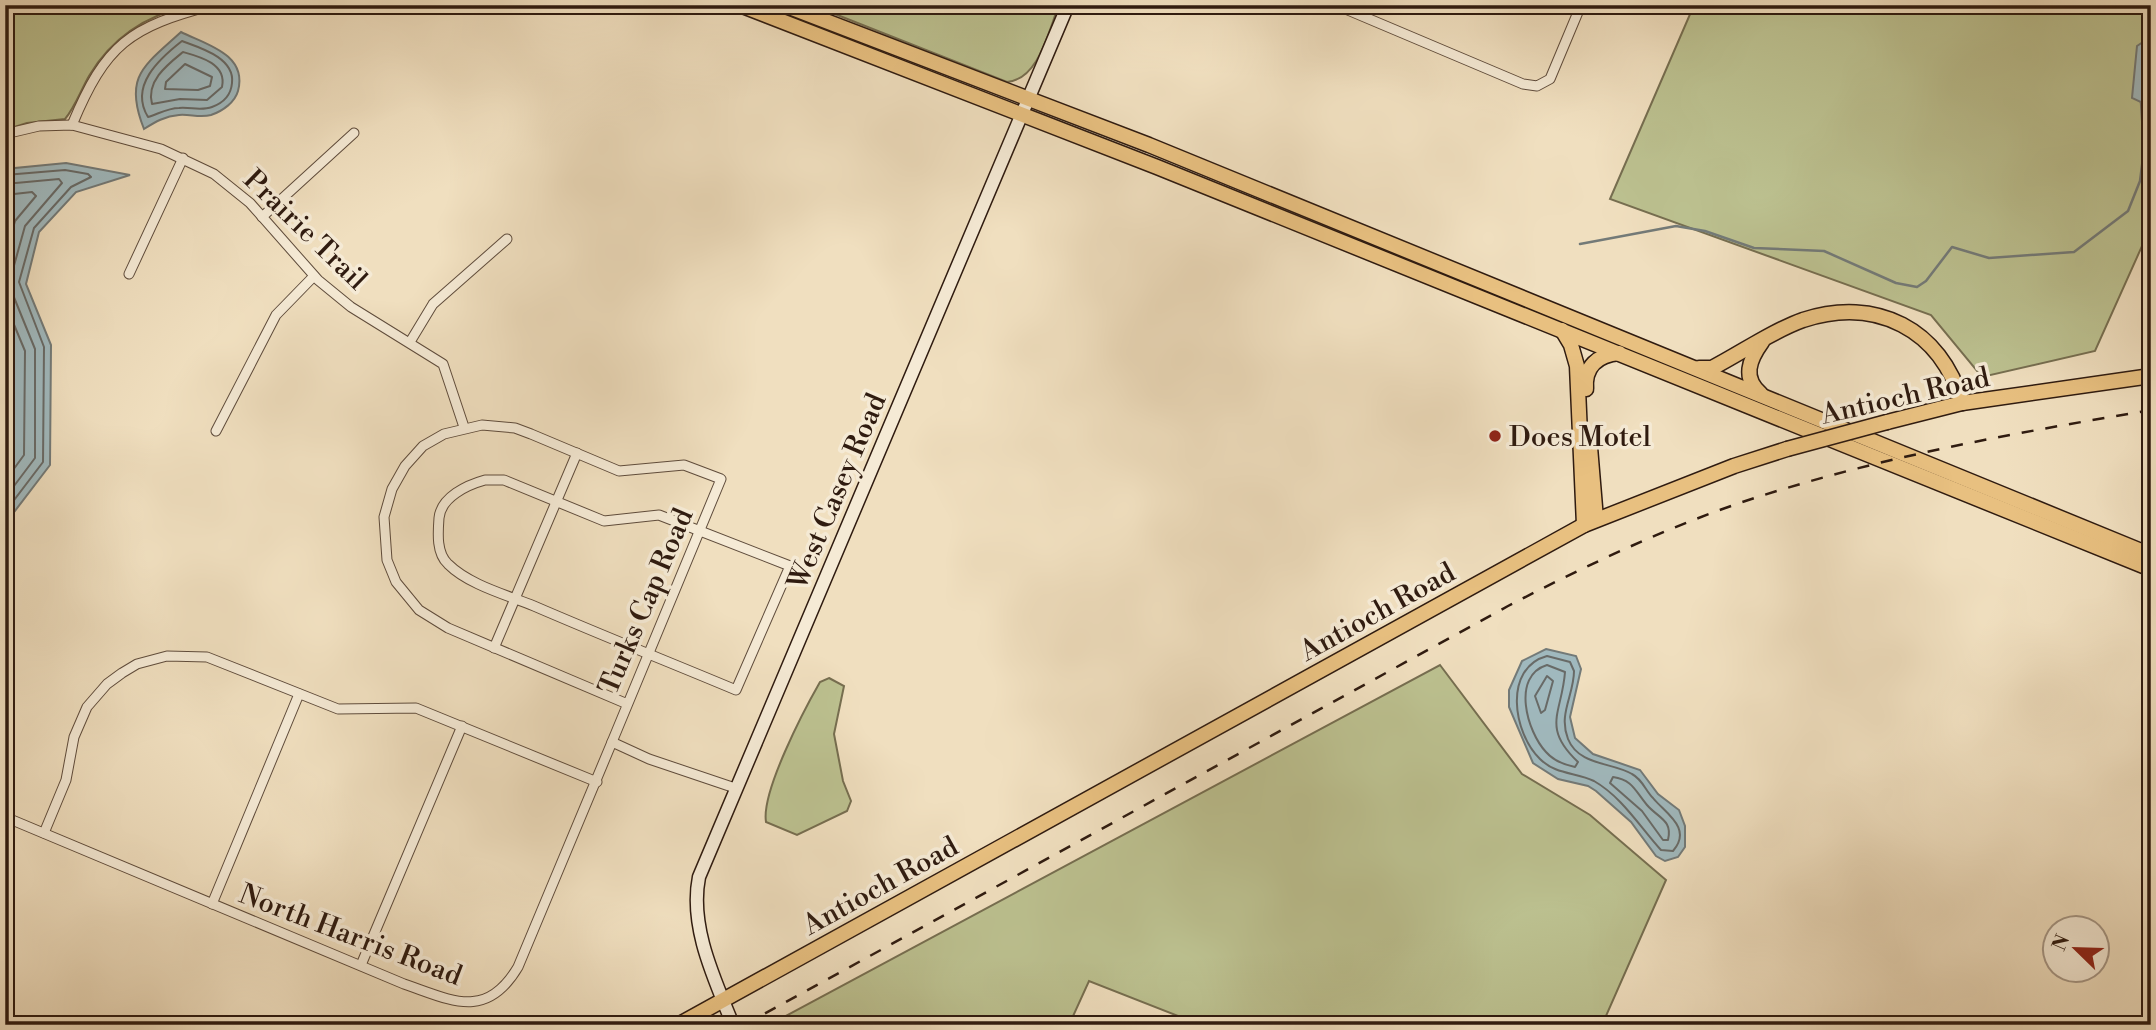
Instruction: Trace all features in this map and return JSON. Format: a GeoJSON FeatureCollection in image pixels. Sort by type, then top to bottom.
{"type":"FeatureCollection","features":[{"type":"Feature","properties":{"kind":"main road"},"geometry":{"type":"LineString","coordinates":[[740,5],[1023,114],[2151,569]]}},
{"type":"Feature","properties":{"kind":"main road"},"geometry":{"type":"LineString","coordinates":[[784,5],[1149,145],[2151,555]]}},
{"type":"Feature","properties":{"kind":"main road","name":"West Casey Road"},"geometry":{"type":"LineString","coordinates":[[733,1025],[699,929],[696,890],[735,788],[1068,5]]}},
{"type":"Feature","properties":{"kind":"main road"},"geometry":{"type":"LineString","coordinates":[[1694,368],[1712,368],[1801,321],[1834,313],[1884,317],[1925,337],[1956,380],[1962,402]]}},
{"type":"Feature","properties":{"kind":"main road"},"geometry":{"type":"LineString","coordinates":[[1562,330],[1571,345],[1577,366],[1590,522]]}},
{"type":"Feature","properties":{"kind":"main road"},"geometry":{"type":"LineString","coordinates":[[1763,341],[1754,354],[1749,370],[1753,387],[1765,397]]}},
{"type":"Feature","properties":{"kind":"main road"},"geometry":{"type":"LineString","coordinates":[[1590,522],[1585,382],[1594,361],[1607,354],[1620,353]]}},
{"type":"Feature","properties":{"kind":"main road","name":"Antioch Road"},"geometry":{"type":"LineString","coordinates":[[678,1025],[1590,522],[1787,449],[1962,402],[2151,376]]}},
{"type":"Feature","properties":{"kind":"street"},"geometry":{"type":"LineString","coordinates":[[72,125],[97,72],[120,45],[154,22],[214,5]]}},
{"type":"Feature","properties":{"kind":"street"},"geometry":{"type":"LineString","coordinates":[[1336,5],[1523,84],[1537,86],[1547,82],[1581,5]]}},
{"type":"Feature","properties":{"kind":"street","name":"Prairie Trail"},"geometry":{"type":"LineString","coordinates":[[5,134],[39,126],[72,125],[183,158],[231,186],[314,276],[351,307],[443,364],[464,427]]}},
{"type":"Feature","properties":{"kind":"street"},"geometry":{"type":"LineString","coordinates":[[262,217],[354,133]]}},
{"type":"Feature","properties":{"kind":"street"},"geometry":{"type":"LineString","coordinates":[[129,274],[183,158]]}},
{"type":"Feature","properties":{"kind":"street"},"geometry":{"type":"LineString","coordinates":[[410,342],[433,303],[507,239]]}},
{"type":"Feature","properties":{"kind":"street"},"geometry":{"type":"LineString","coordinates":[[216,431],[276,315],[314,276]]}},
{"type":"Feature","properties":{"kind":"street"},"geometry":{"type":"LineString","coordinates":[[495,648],[577,453],[515,428],[489,425],[464,427],[423,446],[397,477],[384,517],[385,547],[397,582],[419,610],[447,628],[625,704]]}},
{"type":"Feature","properties":{"kind":"street","name":"Turks Cap Road"},"geometry":{"type":"LineString","coordinates":[[577,453],[619,471],[684,465],[721,479],[625,704],[612,741]]}},
{"type":"Feature","properties":{"kind":"street"},"geometry":{"type":"LineString","coordinates":[[485,480],[504,480],[556,503],[604,521],[659,515],[790,566],[736,690],[468,578],[446,563],[438,540],[439,514],[451,497],[470,484],[485,480]]}},
{"type":"Feature","properties":{"kind":"street"},"geometry":{"type":"LineString","coordinates":[[44,833],[66,780],[74,737],[87,707],[107,684],[137,664],[167,656],[207,657],[299,694],[352,710],[416,708],[597,782]]}},
{"type":"Feature","properties":{"kind":"street"},"geometry":{"type":"LineString","coordinates":[[212,904],[299,694]]}},
{"type":"Feature","properties":{"kind":"street"},"geometry":{"type":"LineString","coordinates":[[361,965],[462,726]]}},
{"type":"Feature","properties":{"kind":"street"},"geometry":{"type":"LineString","coordinates":[[612,741],[649,759],[735,788]]}},
{"type":"Feature","properties":{"kind":"street","name":"North Harris Road"},"geometry":{"type":"LineString","coordinates":[[5,817],[451,1002],[484,1000],[501,989],[524,955],[612,741]]}},
{"type":"Feature","properties":{"kind":"green space"},"geometry":{"type":"Polygon","coordinates":[[[5,5],[190,5],[159,15],[120,39],[98,62],[65,119],[27,123],[5,130],[5,5]]]}},
{"type":"Feature","properties":{"kind":"green space"},"geometry":{"type":"Polygon","coordinates":[[[812,5],[1059,5],[1035,63],[1018,79],[1007,82],[812,5]]]}},
{"type":"Feature","properties":{"kind":"green space"},"geometry":{"type":"Polygon","coordinates":[[[1694,5],[2151,5],[2151,226],[2095,351],[1982,377],[1931,315],[1610,199],[1694,5]]]}},
{"type":"Feature","properties":{"kind":"green space"},"geometry":{"type":"Polygon","coordinates":[[[1440,665],[1522,774],[1590,815],[1666,880],[1602,1025],[1201,1025],[1089,981],[1069,1025],[769,1025],[1440,665]]]}},
{"type":"Feature","properties":{"kind":"green space"},"geometry":{"type":"Polygon","coordinates":[[[829,678],[844,686],[834,734],[843,781],[851,801],[847,811],[797,835],[766,822],[766,809],[777,772],[795,731],[820,682],[829,678]]]}},
{"type":"Feature","properties":{"kind":"water"},"geometry":{"type":"Polygon","coordinates":[[[181,32],[212,46],[231,59],[237,68],[238,91],[228,106],[211,115],[174,116],[144,129],[136,96],[141,73],[181,32]]]}},
{"type":"Feature","properties":{"kind":"water"},"geometry":{"type":"Polygon","coordinates":[[[2151,40],[2151,99],[2147,105],[2132,98],[2137,46],[2151,40]]]}},
{"type":"Feature","properties":{"kind":"water"},"geometry":{"type":"Polygon","coordinates":[[[66,163],[130,175],[76,192],[39,232],[26,284],[51,345],[50,465],[5,524],[5,169],[66,163]]]}},
{"type":"Feature","properties":{"kind":"water"},"geometry":{"type":"Polygon","coordinates":[[[1546,649],[1576,656],[1581,669],[1570,717],[1575,738],[1593,754],[1640,770],[1658,794],[1679,810],[1685,826],[1685,847],[1678,857],[1665,861],[1656,856],[1631,822],[1596,791],[1588,786],[1558,779],[1533,763],[1509,707],[1509,690],[1522,661],[1546,649]]]}},
{"type":"Feature","properties":{"kind":"waterway"},"geometry":{"type":"LineString","coordinates":[[1580,244],[1676,226],[1705,231],[1754,248],[1824,251],[1896,283],[1917,287],[1926,281],[1952,247],[1989,258],[2074,252],[2128,211],[2140,181],[2144,150],[2141,102]]}},
{"type":"Feature","properties":{"kind":"railway"},"geometry":{"type":"LineString","coordinates":[[744,1025],[1508,606],[1644,540],[1751,499],[1832,475],[2013,434],[2151,410]]}},
{"type":"Feature","properties":{"kind":"place","name":"Does Motel"},"geometry":{"type":"Point","coordinates":[1495,436]}}]}
